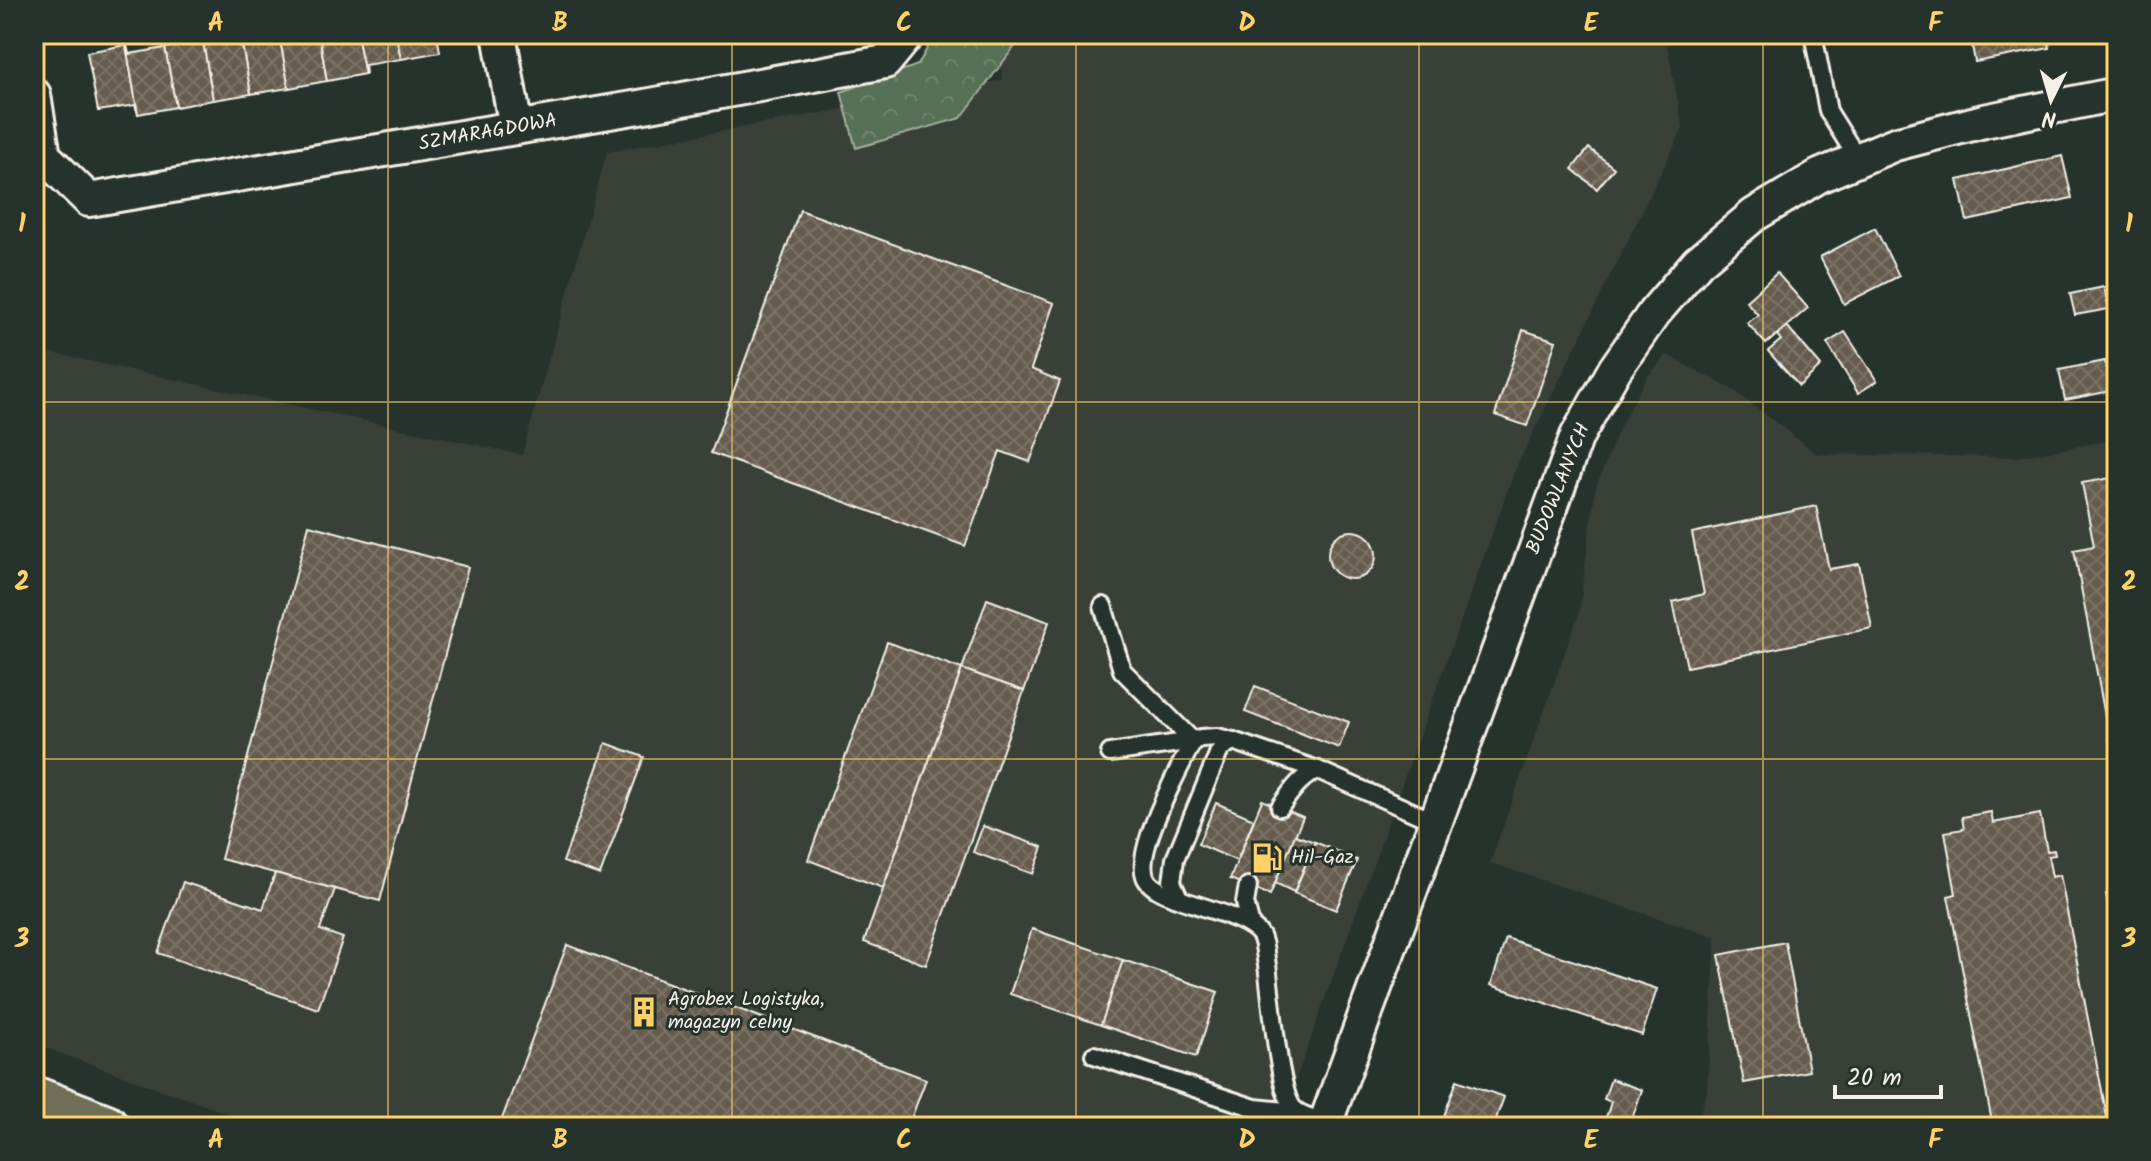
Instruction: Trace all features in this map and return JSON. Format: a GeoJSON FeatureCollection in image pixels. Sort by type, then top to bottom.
{"type":"FeatureCollection","features":[{"type":"Feature","properties":{"kind":"main road"},"geometry":{"type":"LineString","coordinates":[[34,1099],[106,1127]]}},
{"type":"Feature","properties":{"kind":"street"},"geometry":{"type":"LineString","coordinates":[[499,34],[516,128]]}},
{"type":"Feature","properties":{"kind":"street","name":"SZMARAGDOWA"},"geometry":{"type":"LineString","coordinates":[[34,95],[44,156],[89,200],[885,62],[908,34]]}},
{"type":"Feature","properties":{"kind":"street","name":"BUDOWLANYCH"},"geometry":{"type":"LineString","coordinates":[[1316,1120],[1435,822],[1577,436],[1615,369],[1654,313],[1698,262],[1754,215],[1819,176],[1895,144],[1984,121],[2117,94]]}},
{"type":"Feature","properties":{"kind":"lane"},"geometry":{"type":"LineString","coordinates":[[1813,34],[1828,111],[1858,159]]}},
{"type":"Feature","properties":{"kind":"lane"},"geometry":{"type":"LineString","coordinates":[[1103,606],[1122,670],[1193,741]]}},
{"type":"Feature","properties":{"kind":"lane"},"geometry":{"type":"LineString","coordinates":[[1110,753],[1217,737],[1318,770],[1435,822]]}},
{"type":"Feature","properties":{"kind":"lane"},"geometry":{"type":"LineString","coordinates":[[1193,741],[1144,851],[1144,874],[1152,888],[1251,926],[1261,935],[1288,1100],[1316,1120]]}},
{"type":"Feature","properties":{"kind":"lane"},"geometry":{"type":"LineString","coordinates":[[1179,898],[1172,882],[1175,859],[1219,752],[1233,741]]}},
{"type":"Feature","properties":{"kind":"lane"},"geometry":{"type":"LineString","coordinates":[[1280,807],[1308,774],[1318,770]]}},
{"type":"Feature","properties":{"kind":"lane"},"geometry":{"type":"LineString","coordinates":[[1248,886],[1245,903],[1251,926]]}},
{"type":"Feature","properties":{"kind":"lane"},"geometry":{"type":"LineString","coordinates":[[1094,1055],[1255,1108],[1316,1120]]}},
{"type":"Feature","properties":{"kind":"shaded area"},"geometry":{"type":"Polygon","coordinates":[[[995,34],[1665,34],[1683,128],[1515,470],[1279,1127],[265,1127],[34,1044],[34,349],[522,455],[607,152],[1003,80],[995,34]]]}},
{"type":"Feature","properties":{"kind":"shaded area"},"geometry":{"type":"Polygon","coordinates":[[[1667,355],[1735,391],[1817,454],[2017,457],[2117,439],[2117,932],[2109,934],[2117,977],[2117,1127],[1695,1127],[1707,1092],[1716,937],[1490,863],[1579,613],[1595,490],[1619,428],[1647,377],[1667,355]]]}},
{"type":"Feature","properties":{"kind":"green space"},"geometry":{"type":"Polygon","coordinates":[[[935,34],[1024,34],[961,118],[856,148],[841,92],[918,65],[935,34]]]}},
{"type":"Feature","properties":{"kind":"building"},"geometry":{"type":"Polygon","coordinates":[[[279,34],[289,88],[251,94],[240,35],[279,34]]]}},
{"type":"Feature","properties":{"kind":"building"},"geometry":{"type":"Polygon","coordinates":[[[279,34],[319,34],[327,81],[289,88],[279,34]]]}},
{"type":"Feature","properties":{"kind":"building"},"geometry":{"type":"Polygon","coordinates":[[[319,34],[357,34],[365,74],[327,81],[319,34]]]}},
{"type":"Feature","properties":{"kind":"building"},"geometry":{"type":"Polygon","coordinates":[[[357,34],[396,34],[401,59],[365,65],[365,74],[357,34]]]}},
{"type":"Feature","properties":{"kind":"building"},"geometry":{"type":"Polygon","coordinates":[[[396,34],[437,34],[440,52],[401,59],[396,34]]]}},
{"type":"Feature","properties":{"kind":"building"},"geometry":{"type":"Polygon","coordinates":[[[1889,34],[1917,34],[1918,38],[1891,44],[1889,34]]]}},
{"type":"Feature","properties":{"kind":"building"},"geometry":{"type":"Polygon","coordinates":[[[1970,34],[2047,34],[2050,48],[1975,62],[1970,34]]]}},
{"type":"Feature","properties":{"kind":"building"},"geometry":{"type":"Polygon","coordinates":[[[240,35],[251,94],[213,100],[203,42],[240,35]]]}},
{"type":"Feature","properties":{"kind":"building"},"geometry":{"type":"Polygon","coordinates":[[[203,42],[213,100],[176,107],[165,48],[203,42]]]}},
{"type":"Feature","properties":{"kind":"building"},"geometry":{"type":"Polygon","coordinates":[[[126,45],[138,114],[135,105],[98,111],[87,52],[126,45]]]}},
{"type":"Feature","properties":{"kind":"building"},"geometry":{"type":"Polygon","coordinates":[[[126,45],[129,54],[165,48],[176,107],[138,114],[126,45]]]}},
{"type":"Feature","properties":{"kind":"building"},"geometry":{"type":"Polygon","coordinates":[[[1589,148],[1614,168],[1597,189],[1572,169],[1589,148]]]}},
{"type":"Feature","properties":{"kind":"building"},"geometry":{"type":"Polygon","coordinates":[[[2062,156],[2072,198],[1967,221],[1958,180],[2062,156]]]}},
{"type":"Feature","properties":{"kind":"building"},"geometry":{"type":"Polygon","coordinates":[[[800,210],[1054,303],[1031,369],[1060,381],[1030,462],[1000,451],[965,546],[711,453],[800,210]]]}},
{"type":"Feature","properties":{"kind":"building"},"geometry":{"type":"Polygon","coordinates":[[[1875,228],[1899,276],[1844,304],[1820,257],[1875,228]]]}},
{"type":"Feature","properties":{"kind":"building"},"geometry":{"type":"Polygon","coordinates":[[[1777,273],[1808,308],[1766,344],[1747,323],[1758,315],[1746,301],[1777,273]]]}},
{"type":"Feature","properties":{"kind":"building"},"geometry":{"type":"Polygon","coordinates":[[[2104,287],[2109,309],[2075,315],[2070,294],[2104,287]]]}},
{"type":"Feature","properties":{"kind":"building"},"geometry":{"type":"Polygon","coordinates":[[[1787,326],[1821,366],[1799,386],[1768,351],[1781,340],[1777,335],[1787,326]]]}},
{"type":"Feature","properties":{"kind":"building"},"geometry":{"type":"Polygon","coordinates":[[[1523,330],[1556,341],[1527,426],[1495,415],[1523,330]]]}},
{"type":"Feature","properties":{"kind":"building"},"geometry":{"type":"Polygon","coordinates":[[[1845,332],[1877,381],[1858,393],[1827,343],[1845,332]]]}},
{"type":"Feature","properties":{"kind":"building"},"geometry":{"type":"Polygon","coordinates":[[[2105,361],[2111,391],[2065,400],[2059,370],[2105,361]]]}},
{"type":"Feature","properties":{"kind":"building"},"geometry":{"type":"Polygon","coordinates":[[[2117,477],[2117,741],[2110,743],[2074,550],[2094,546],[2082,483],[2117,477]]]}},
{"type":"Feature","properties":{"kind":"building"},"geometry":{"type":"Polygon","coordinates":[[[1816,506],[1829,569],[1859,564],[1872,628],[1687,667],[1673,602],[1704,594],[1692,533],[1816,506]]]}},
{"type":"Feature","properties":{"kind":"building"},"geometry":{"type":"Polygon","coordinates":[[[309,525],[468,567],[380,901],[221,859],[309,525]]]}},
{"type":"Feature","properties":{"kind":"building"},"geometry":{"type":"Polygon","coordinates":[[[1352,531],[1369,538],[1376,555],[1369,572],[1352,579],[1335,572],[1328,555],[1335,538],[1352,531]]]}},
{"type":"Feature","properties":{"kind":"building"},"geometry":{"type":"Polygon","coordinates":[[[987,599],[1049,622],[1024,691],[962,669],[987,599]]]}},
{"type":"Feature","properties":{"kind":"building"},"geometry":{"type":"Polygon","coordinates":[[[887,642],[962,669],[883,888],[808,860],[887,642]]]}},
{"type":"Feature","properties":{"kind":"building"},"geometry":{"type":"Polygon","coordinates":[[[962,669],[1024,691],[926,965],[864,942],[962,669]]]}},
{"type":"Feature","properties":{"kind":"building"},"geometry":{"type":"Polygon","coordinates":[[[1255,686],[1349,722],[1339,748],[1245,712],[1255,686]]]}},
{"type":"Feature","properties":{"kind":"building"},"geometry":{"type":"Polygon","coordinates":[[[606,743],[644,757],[600,875],[563,862],[606,743]]]}},
{"type":"Feature","properties":{"kind":"building"},"geometry":{"type":"Polygon","coordinates":[[[1262,800],[1303,817],[1270,895],[1230,879],[1262,800]]]}},
{"type":"Feature","properties":{"kind":"building"},"geometry":{"type":"Polygon","coordinates":[[[1216,803],[1254,819],[1237,861],[1198,844],[1216,803]]]}},
{"type":"Feature","properties":{"kind":"building"},"geometry":{"type":"Polygon","coordinates":[[[1991,812],[1993,823],[2040,814],[2047,851],[2054,850],[2055,855],[2048,856],[2052,877],[2060,875],[2109,1127],[1993,1127],[1948,896],[1956,894],[1945,832],[1964,829],[1962,817],[1991,812]]]}},
{"type":"Feature","properties":{"kind":"building"},"geometry":{"type":"Polygon","coordinates":[[[983,826],[1043,847],[1033,874],[973,852],[983,826]]]}},
{"type":"Feature","properties":{"kind":"building"},"geometry":{"type":"Polygon","coordinates":[[[1295,835],[1315,842],[1294,892],[1275,883],[1295,835]]]}},
{"type":"Feature","properties":{"kind":"building"},"geometry":{"type":"Polygon","coordinates":[[[1315,842],[1357,860],[1336,910],[1294,893],[1315,842]]]}},
{"type":"Feature","properties":{"kind":"building"},"geometry":{"type":"Polygon","coordinates":[[[275,873],[335,889],[320,930],[343,938],[318,1009],[158,953],[183,882],[263,909],[275,873]]]}},
{"type":"Feature","properties":{"kind":"building"},"geometry":{"type":"Polygon","coordinates":[[[2117,892],[2117,924],[2112,925],[2106,894],[2117,892]]]}},
{"type":"Feature","properties":{"kind":"building"},"geometry":{"type":"Polygon","coordinates":[[[1032,929],[1123,960],[1101,1025],[1010,994],[1032,929]]]}},
{"type":"Feature","properties":{"kind":"building"},"geometry":{"type":"Polygon","coordinates":[[[1506,938],[1657,989],[1642,1035],[1491,985],[1506,938]]]}},
{"type":"Feature","properties":{"kind":"building"},"geometry":{"type":"Polygon","coordinates":[[[1785,942],[1809,1071],[1744,1083],[1719,955],[1785,942]]]}},
{"type":"Feature","properties":{"kind":"building","name":"Agrobex Logistyka, magazyn celny"},"geometry":{"type":"Polygon","coordinates":[[[567,945],[926,1079],[908,1127],[499,1127],[567,945]]]}},
{"type":"Feature","properties":{"kind":"building"},"geometry":{"type":"Polygon","coordinates":[[[1123,960],[1218,992],[1196,1057],[1101,1025],[1123,960]]]}},
{"type":"Feature","properties":{"kind":"building"},"geometry":{"type":"Polygon","coordinates":[[[1611,1079],[1642,1090],[1629,1127],[1603,1127],[1611,1102],[1604,1099],[1611,1079]]]}},
{"type":"Feature","properties":{"kind":"building"},"geometry":{"type":"Polygon","coordinates":[[[1457,1080],[1504,1097],[1493,1127],[1440,1127],[1457,1080]]]}},
{"type":"Feature","properties":{"kind":"place","name":"Hil-Gaz"},"geometry":{"type":"Point","coordinates":[1267,858]}},
{"type":"Feature","properties":{"kind":"place","name":"Agrobex Logistyka, magazyn celny"},"geometry":{"type":"Point","coordinates":[644,1012]}}]}
